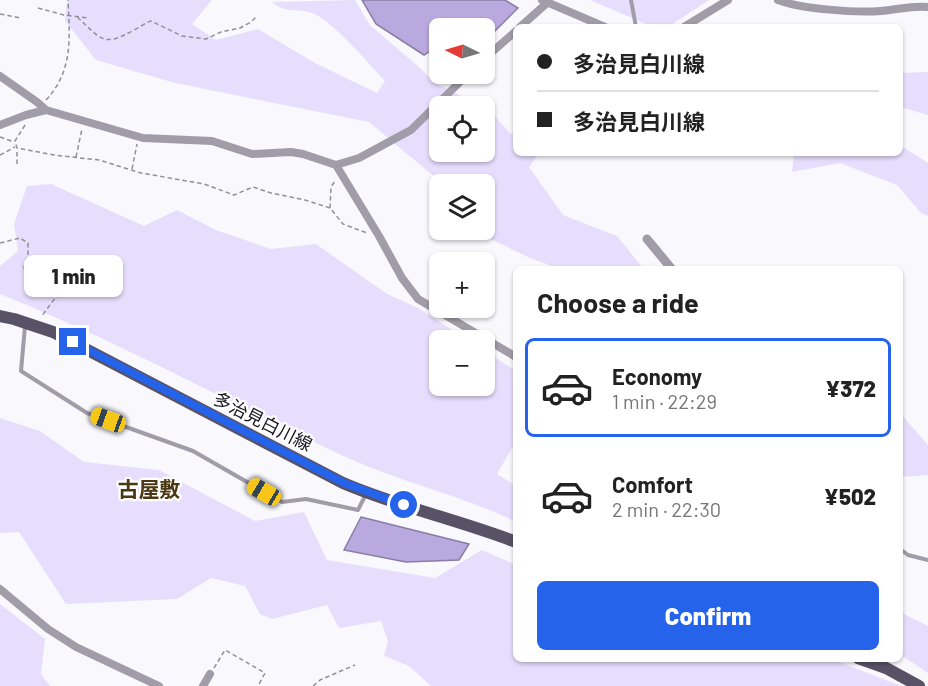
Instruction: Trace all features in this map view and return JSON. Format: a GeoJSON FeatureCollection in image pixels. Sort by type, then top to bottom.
{"type":"FeatureCollection","features":[{"type":"Feature","properties":{"kind":"main road","name":"多治見白川線"},"geometry":{"type":"LineString","coordinates":[[0,316],[53,332],[366,493],[463,522],[513,541]]}},
{"type":"Feature","properties":{"kind":"main road"},"geometry":{"type":"LineString","coordinates":[[869,662],[886,668],[919,686]]}},
{"type":"Feature","properties":{"kind":"street"},"geometry":{"type":"LineString","coordinates":[[689,24],[728,0]]}},
{"type":"Feature","properties":{"kind":"street"},"geometry":{"type":"LineString","coordinates":[[778,0],[823,8],[867,12],[916,6],[928,7]]}},
{"type":"Feature","properties":{"kind":"street"},"geometry":{"type":"LineString","coordinates":[[523,24],[545,1],[598,24]]}},
{"type":"Feature","properties":{"kind":"street"},"geometry":{"type":"LineString","coordinates":[[495,49],[513,34]]}},
{"type":"Feature","properties":{"kind":"street"},"geometry":{"type":"LineString","coordinates":[[0,76],[44,108],[138,137],[212,141],[252,154],[291,152],[303,154],[338,169],[380,236],[402,278],[418,299],[513,355]]}},
{"type":"Feature","properties":{"kind":"street"},"geometry":{"type":"LineString","coordinates":[[338,169],[411,130],[458,84]]}},
{"type":"Feature","properties":{"kind":"street"},"geometry":{"type":"LineString","coordinates":[[0,126],[44,108]]}},
{"type":"Feature","properties":{"kind":"street"},"geometry":{"type":"LineString","coordinates":[[647,239],[669,266]]}},
{"type":"Feature","properties":{"kind":"street"},"geometry":{"type":"LineString","coordinates":[[0,590],[48,629],[76,647],[159,686]]}},
{"type":"Feature","properties":{"kind":"street"},"geometry":{"type":"LineString","coordinates":[[203,686],[210,674]]}},
{"type":"Feature","properties":{"kind":"lane"},"geometry":{"type":"LineString","coordinates":[[630,0],[635,24]]}},
{"type":"Feature","properties":{"kind":"lane"},"geometry":{"type":"LineString","coordinates":[[30,324],[21,371],[87,413],[193,451],[282,502],[306,499],[358,510],[366,493]]}},
{"type":"Feature","properties":{"kind":"lane"},"geometry":{"type":"LineString","coordinates":[[903,551],[908,555],[928,560]]}},
{"type":"Feature","properties":{"kind":"path"},"geometry":{"type":"LineString","coordinates":[[44,108],[63,74],[70,46],[68,0]]}},
{"type":"Feature","properties":{"kind":"path"},"geometry":{"type":"LineString","coordinates":[[38,8],[69,16],[89,18]]}},
{"type":"Feature","properties":{"kind":"path"},"geometry":{"type":"LineString","coordinates":[[0,14],[21,18]]}},
{"type":"Feature","properties":{"kind":"path"},"geometry":{"type":"LineString","coordinates":[[77,17],[99,37],[109,41],[151,21],[182,36],[206,39],[240,28],[257,16]]}},
{"type":"Feature","properties":{"kind":"path"},"geometry":{"type":"LineString","coordinates":[[15,142],[30,114]]}},
{"type":"Feature","properties":{"kind":"path"},"geometry":{"type":"LineString","coordinates":[[75,158],[84,122]]}},
{"type":"Feature","properties":{"kind":"path"},"geometry":{"type":"LineString","coordinates":[[0,137],[15,142],[17,164]]}},
{"type":"Feature","properties":{"kind":"path"},"geometry":{"type":"LineString","coordinates":[[131,170],[138,137]]}},
{"type":"Feature","properties":{"kind":"path"},"geometry":{"type":"LineString","coordinates":[[0,155],[17,147],[99,160],[131,170],[204,184],[234,195],[253,187],[330,208],[343,224],[380,236]]}},
{"type":"Feature","properties":{"kind":"path"},"geometry":{"type":"LineString","coordinates":[[330,208],[331,187],[338,169]]}},
{"type":"Feature","properties":{"kind":"path"},"geometry":{"type":"LineString","coordinates":[[0,243],[20,238],[28,243],[24,268],[30,270],[42,262],[55,258],[73,257],[97,261],[101,269],[102,278],[95,285],[56,297],[30,324]]}},
{"type":"Feature","properties":{"kind":"path"},"geometry":{"type":"LineString","coordinates":[[210,674],[225,650],[265,673],[258,686]]}},
{"type":"Feature","properties":{"kind":"path"},"geometry":{"type":"LineString","coordinates":[[313,686],[320,680],[355,665]]}},
{"type":"Feature","properties":{"kind":"shaded area"},"geometry":{"type":"Polygon","coordinates":[[[67,0],[212,0],[192,24],[216,40],[258,29],[315,63],[377,93],[385,81],[330,24],[312,13],[287,10],[272,2],[355,0],[370,25],[429,77],[429,84],[437,84],[461,96],[429,96],[429,162],[495,162],[495,116],[511,134],[513,133],[513,156],[537,156],[529,167],[563,215],[617,236],[641,266],[552,266],[493,240],[495,240],[495,174],[431,174],[369,122],[175,83],[96,60],[65,21],[67,0]]]}},
{"type":"Feature","properties":{"kind":"shaded area"},"geometry":{"type":"Polygon","coordinates":[[[362,0],[505,0],[518,8],[495,31],[495,18],[429,18],[429,52],[424,55],[376,24],[362,0]]]}},
{"type":"Feature","properties":{"kind":"shaded area"},"geometry":{"type":"Polygon","coordinates":[[[590,0],[709,0],[673,24],[646,24],[590,0]]]}},
{"type":"Feature","properties":{"kind":"shaded area"},"geometry":{"type":"Polygon","coordinates":[[[928,72],[928,115],[903,108],[903,73],[928,72]]]}},
{"type":"Feature","properties":{"kind":"shaded area"},"geometry":{"type":"Polygon","coordinates":[[[903,147],[928,163],[928,216],[921,213],[897,185],[840,163],[792,172],[794,156],[903,156],[903,147]]]}},
{"type":"Feature","properties":{"kind":"shaded area"},"geometry":{"type":"Polygon","coordinates":[[[51,184],[144,226],[177,210],[216,230],[271,249],[316,244],[387,294],[418,308],[429,315],[429,318],[434,318],[452,330],[429,330],[429,396],[495,396],[495,357],[513,369],[513,446],[497,474],[513,484],[513,521],[350,459],[89,332],[0,294],[0,266],[18,251],[14,224],[27,186],[51,184]]]}},
{"type":"Feature","properties":{"kind":"shaded area"},"geometry":{"type":"Polygon","coordinates":[[[903,416],[928,445],[928,475],[903,477],[903,416]]]}},
{"type":"Feature","properties":{"kind":"shaded area"},"geometry":{"type":"Polygon","coordinates":[[[0,418],[40,431],[84,462],[159,470],[255,521],[304,512],[327,560],[435,578],[482,550],[513,564],[513,662],[839,662],[902,686],[431,686],[409,666],[384,656],[388,641],[381,621],[339,628],[327,605],[272,619],[260,614],[245,586],[211,578],[177,599],[66,604],[19,532],[0,533],[0,418]]]}},
{"type":"Feature","properties":{"kind":"shaded area"},"geometry":{"type":"Polygon","coordinates":[[[361,517],[469,544],[459,560],[406,562],[344,550],[361,517]]]}},
{"type":"Feature","properties":{"kind":"shaded area"},"geometry":{"type":"Polygon","coordinates":[[[0,604],[45,639],[41,674],[50,686],[0,686],[0,604]]]}},
{"type":"Feature","properties":{"kind":"shaded area"},"geometry":{"type":"Polygon","coordinates":[[[903,614],[928,626],[928,673],[904,657],[903,614]]]}},
{"type":"Feature","properties":{"kind":"district","name":"古屋敷"},"geometry":{"type":"Point","coordinates":[149,488]}},
{"type":"Feature","properties":{"kind":"route"},"geometry":{"type":"LineString","coordinates":[[73,342],[344,483],[366,493],[404,505]]}}]}
